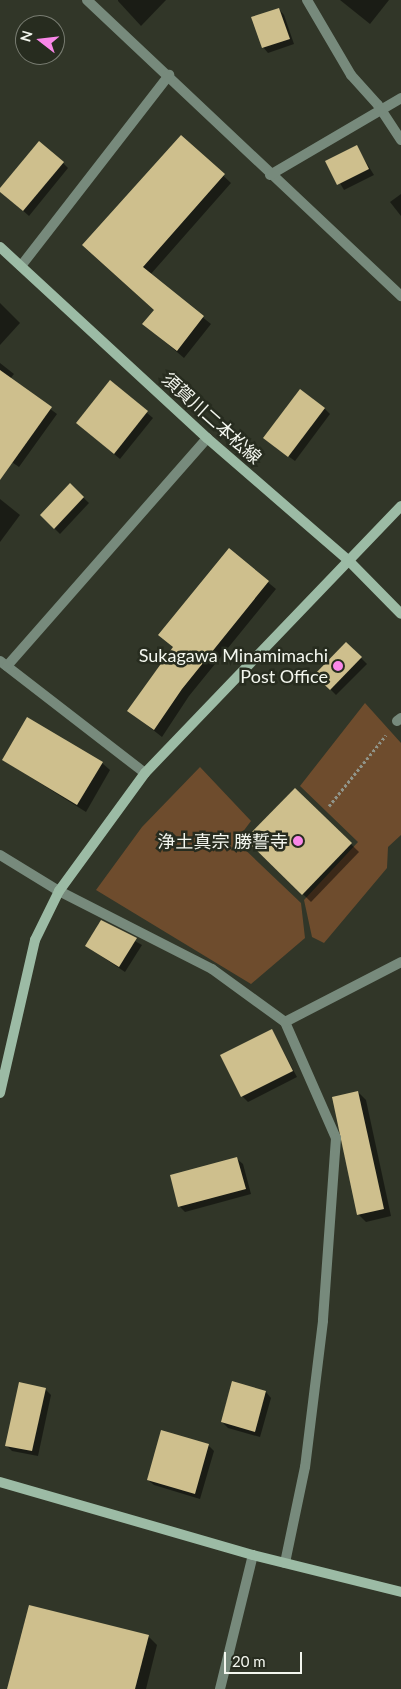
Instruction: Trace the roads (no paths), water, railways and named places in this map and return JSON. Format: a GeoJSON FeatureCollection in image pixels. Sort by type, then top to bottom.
{"type":"FeatureCollection","features":[{"type":"Feature","properties":{"kind":"street"},"geometry":{"type":"LineString","coordinates":[[87,0],[170,75],[270,175],[401,296]]}},
{"type":"Feature","properties":{"kind":"street"},"geometry":{"type":"LineString","coordinates":[[306,0],[351,75],[381,109],[401,140]]}},
{"type":"Feature","properties":{"kind":"street"},"geometry":{"type":"LineString","coordinates":[[22,266],[170,75]]}},
{"type":"Feature","properties":{"kind":"street"},"geometry":{"type":"LineString","coordinates":[[270,175],[401,98]]}},
{"type":"Feature","properties":{"kind":"street","name":"須賀川二本松線"},"geometry":{"type":"LineString","coordinates":[[0,247],[208,438],[349,562],[401,614]]}},
{"type":"Feature","properties":{"kind":"street"},"geometry":{"type":"LineString","coordinates":[[144,773],[4,664],[208,438]]}},
{"type":"Feature","properties":{"kind":"street"},"geometry":{"type":"LineString","coordinates":[[0,1092],[35,940],[59,891],[144,773],[401,506]]}},
{"type":"Feature","properties":{"kind":"street"},"geometry":{"type":"LineString","coordinates":[[0,855],[59,891],[212,969],[285,1022],[336,1138],[324,1321],[305,1467],[285,1563]]}},
{"type":"Feature","properties":{"kind":"street"},"geometry":{"type":"LineString","coordinates":[[285,1022],[401,962]]}},
{"type":"Feature","properties":{"kind":"street"},"geometry":{"type":"LineString","coordinates":[[0,1482],[253,1555],[401,1592]]}},
{"type":"Feature","properties":{"kind":"street"},"geometry":{"type":"LineString","coordinates":[[220,1689],[253,1555]]}},
{"type":"Feature","properties":{"kind":"place","name":"Sukagawa Minamimachi Post Office"},"geometry":{"type":"Point","coordinates":[338,666]}},
{"type":"Feature","properties":{"kind":"place","name":"浄土真宗 勝誓寺"},"geometry":{"type":"Point","coordinates":[298,841]}}]}
